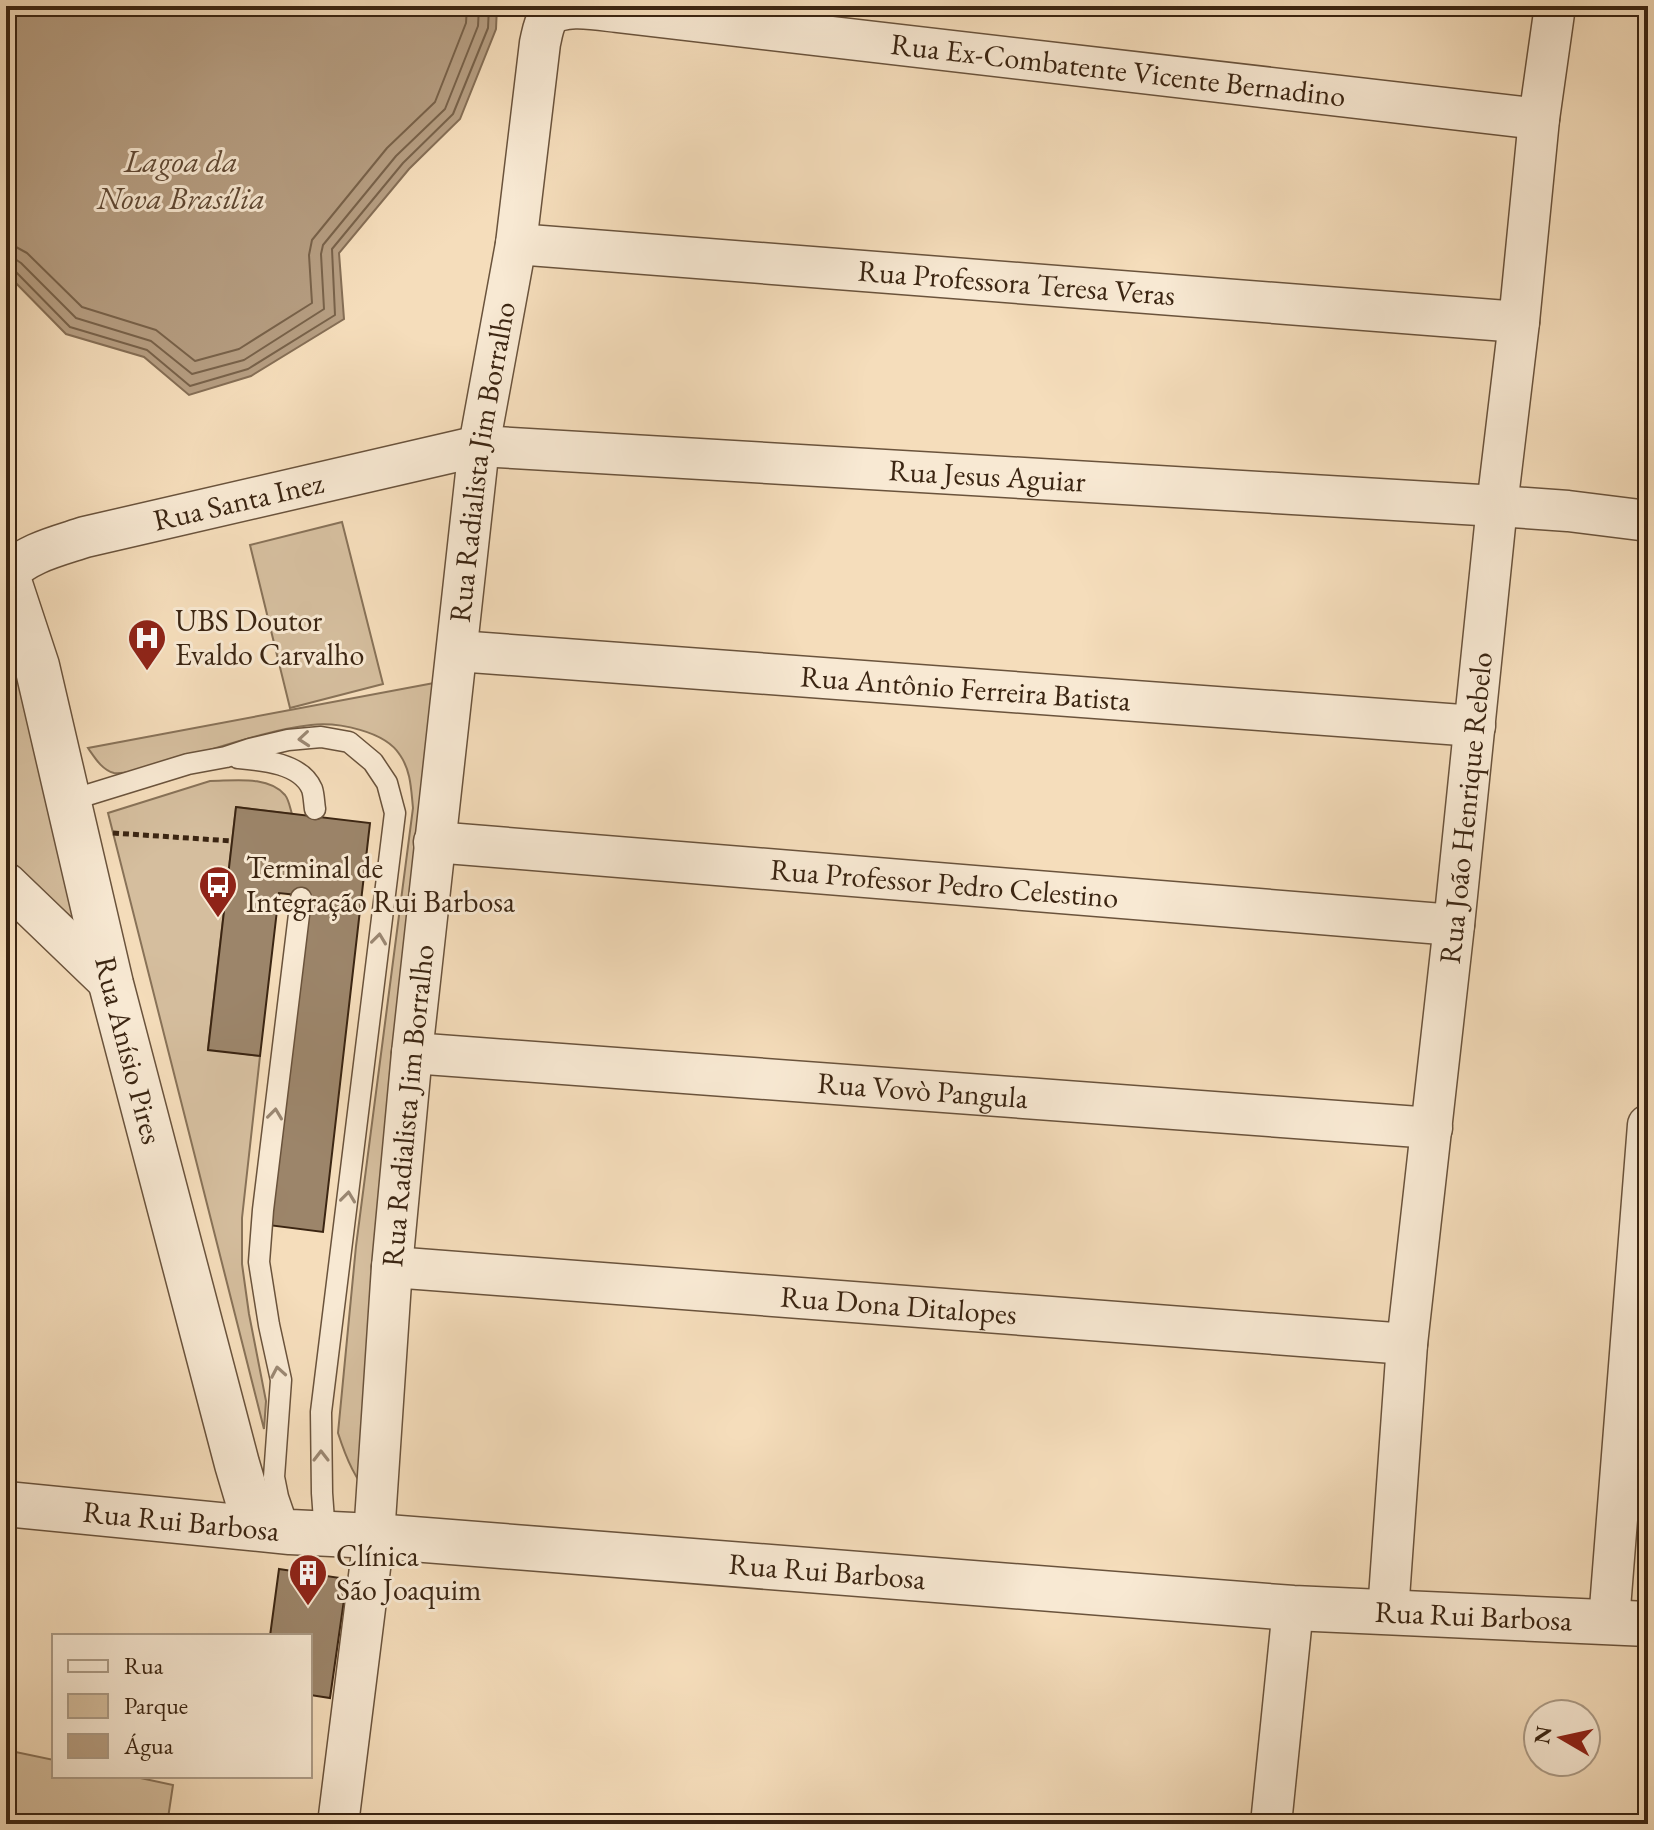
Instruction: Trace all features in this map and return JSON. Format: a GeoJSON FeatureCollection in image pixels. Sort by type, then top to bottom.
{"type":"FeatureCollection","features":[{"type":"Feature","properties":{"kind":"street","name":"Rua João Henrique Rebelo"},"geometry":{"type":"LineString","coordinates":[[1388,1612],[1407,1344],[1539,119],[1555,6]]}},
{"type":"Feature","properties":{"kind":"street","name":"Rua Ex-Combatente Vicente Bernadino"},"geometry":{"type":"LineString","coordinates":[[554,12],[567,9],[617,12],[1539,119]]}},
{"type":"Feature","properties":{"kind":"street","name":"Rua Radialista Jim Borralho"},"geometry":{"type":"LineString","coordinates":[[338,1824],[374,1536],[392,1267],[412,1053],[479,446],[516,244],[540,43],[547,19],[554,12]]}},
{"type":"Feature","properties":{"kind":"street","name":"Rua Professora Teresa Veras"},"geometry":{"type":"LineString","coordinates":[[516,244],[1519,322]]}},
{"type":"Feature","properties":{"kind":"street","name":"Rua Jesus Aguiar"},"geometry":{"type":"LineString","coordinates":[[479,446],[1497,506],[1648,521]]}},
{"type":"Feature","properties":{"kind":"street","name":"Rua Santa Inez"},"geometry":{"type":"LineString","coordinates":[[6,574],[17,563],[44,550],[85,537],[479,446]]}},
{"type":"Feature","properties":{"kind":"street","name":"Rua Anísio Pires"},"geometry":{"type":"LineString","coordinates":[[6,574],[37,666],[111,984],[255,1470],[290,1531]]}},
{"type":"Feature","properties":{"kind":"street","name":"Rua Antônio Ferreira Batista"},"geometry":{"type":"LineString","coordinates":[[457,651],[1475,726]]}},
{"type":"Feature","properties":{"kind":"street","name":"Rua Professor Pedro Celestino"},"geometry":{"type":"LineString","coordinates":[[434,842],[1454,925]]}},
{"type":"Feature","properties":{"kind":"street"},"geometry":{"type":"LineString","coordinates":[[6,883],[111,984]]}},
{"type":"Feature","properties":{"kind":"street","name":"Rua Vovò Pangula"},"geometry":{"type":"LineString","coordinates":[[412,1053],[1432,1128]]}},
{"type":"Feature","properties":{"kind":"street"},"geometry":{"type":"LineString","coordinates":[[1628,1622],[1648,1125]]}},
{"type":"Feature","properties":{"kind":"street","name":"Rua Dona Ditalopes"},"geometry":{"type":"LineString","coordinates":[[392,1267],[1407,1344]]}},
{"type":"Feature","properties":{"kind":"street","name":"Rua Rui Barbosa"},"geometry":{"type":"LineString","coordinates":[[6,1504],[290,1531],[1293,1608],[1628,1622]]}},
{"type":"Feature","properties":{"kind":"street"},"geometry":{"type":"LineString","coordinates":[[1271,1824],[1293,1608]]}},
{"type":"Feature","properties":{"kind":"lane"},"geometry":{"type":"LineString","coordinates":[[72,816],[188,764],[288,740],[321,737],[349,742],[373,762],[387,783],[395,813],[321,1412],[322,1493],[290,1531]]}},
{"type":"Feature","properties":{"kind":"lane"},"geometry":{"type":"LineString","coordinates":[[226,757],[260,760],[297,771],[312,788],[315,809]]}},
{"type":"Feature","properties":{"kind":"lane"},"geometry":{"type":"LineString","coordinates":[[255,1470],[281,1380],[259,1262],[301,898]]}},
{"type":"Feature","properties":{"kind":"path"},"geometry":{"type":"LineString","coordinates":[[72,816],[232,841]]}},
{"type":"Feature","properties":{"kind":"green space"},"geometry":{"type":"Polygon","coordinates":[[[342,522],[383,684],[290,708],[250,545],[342,522]]]}},
{"type":"Feature","properties":{"kind":"green space"},"geometry":{"type":"Polygon","coordinates":[[[13,644],[77,923],[6,857],[6,654],[13,644]]]}},
{"type":"Feature","properties":{"kind":"green space"},"geometry":{"type":"Polygon","coordinates":[[[450,680],[373,1501],[352,1469],[338,1433],[356,1246],[413,808],[406,767],[400,755],[384,740],[360,730],[334,725],[276,731],[120,773],[106,769],[88,748],[450,680]]]}},
{"type":"Feature","properties":{"kind":"green space"},"geometry":{"type":"Polygon","coordinates":[[[250,780],[269,784],[285,795],[292,814],[236,807],[208,1049],[260,1056],[242,1218],[242,1264],[266,1401],[264,1429],[108,813],[210,781],[250,780]]]}},
{"type":"Feature","properties":{"kind":"green space"},"geometry":{"type":"Polygon","coordinates":[[[6,1750],[52,1760],[52,1778],[140,1778],[173,1785],[168,1818],[188,1824],[6,1824],[6,1750]]]}},
{"type":"Feature","properties":{"kind":"water","name":"Lagoa da Nova Brasília"},"geometry":{"type":"Polygon","coordinates":[[[6,6],[497,6],[496,29],[460,119],[409,169],[339,253],[344,319],[251,376],[189,395],[144,357],[66,334],[6,273],[6,6]]]}},
{"type":"Feature","properties":{"kind":"building"},"geometry":{"type":"Polygon","coordinates":[[[236,807],[370,823],[323,1232],[268,1225],[306,896],[279,893],[260,1056],[208,1050],[236,807]]]}},
{"type":"Feature","properties":{"kind":"building","name":"Clínica São Joaquim"},"geometry":{"type":"Polygon","coordinates":[[[279,1569],[347,1579],[330,1698],[312,1695],[312,1634],[270,1634],[279,1569]]]}},
{"type":"Feature","properties":{"kind":"place","name":"UBS Doutor Evaldo Carvalho"},"geometry":{"type":"Point","coordinates":[147,672]}},
{"type":"Feature","properties":{"kind":"place","name":"Terminal de Integração Rui Barbosa"},"geometry":{"type":"Point","coordinates":[218,919]}},
{"type":"Feature","properties":{"kind":"place","name":"Clínica São Joaquim"},"geometry":{"type":"Point","coordinates":[308,1607]}}]}
